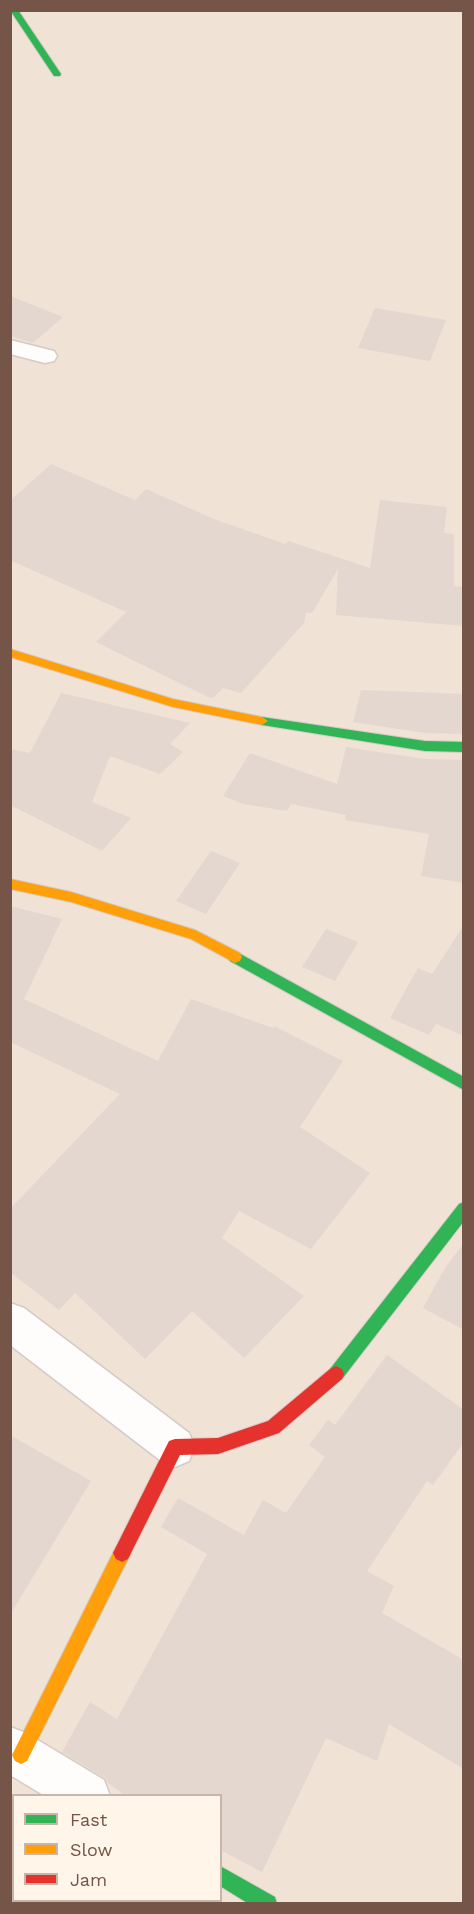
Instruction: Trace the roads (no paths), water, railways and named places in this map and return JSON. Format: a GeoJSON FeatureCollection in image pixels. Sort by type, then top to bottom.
{"type":"FeatureCollection","features":[{"type":"Feature","properties":{"kind":"street"},"geometry":{"type":"LineString","coordinates":[[14,10],[57,74]]}},
{"type":"Feature","properties":{"kind":"street"},"geometry":{"type":"LineString","coordinates":[[10,347],[45,356]]}},
{"type":"Feature","properties":{"kind":"street"},"geometry":{"type":"LineString","coordinates":[[10,653],[173,703],[244,718],[425,746],[464,747]]}},
{"type":"Feature","properties":{"kind":"street"},"geometry":{"type":"LineString","coordinates":[[10,884],[71,897],[195,935],[464,1084]]}},
{"type":"Feature","properties":{"kind":"street"},"geometry":{"type":"LineString","coordinates":[[10,1321],[175,1447],[218,1446],[273,1427],[338,1373],[464,1209]]}},
{"type":"Feature","properties":{"kind":"street"},"geometry":{"type":"LineString","coordinates":[[85,1794],[16,1752],[175,1447]]}},
{"type":"Feature","properties":{"kind":"street"},"geometry":{"type":"LineString","coordinates":[[222,1876],[268,1904]]}}]}
